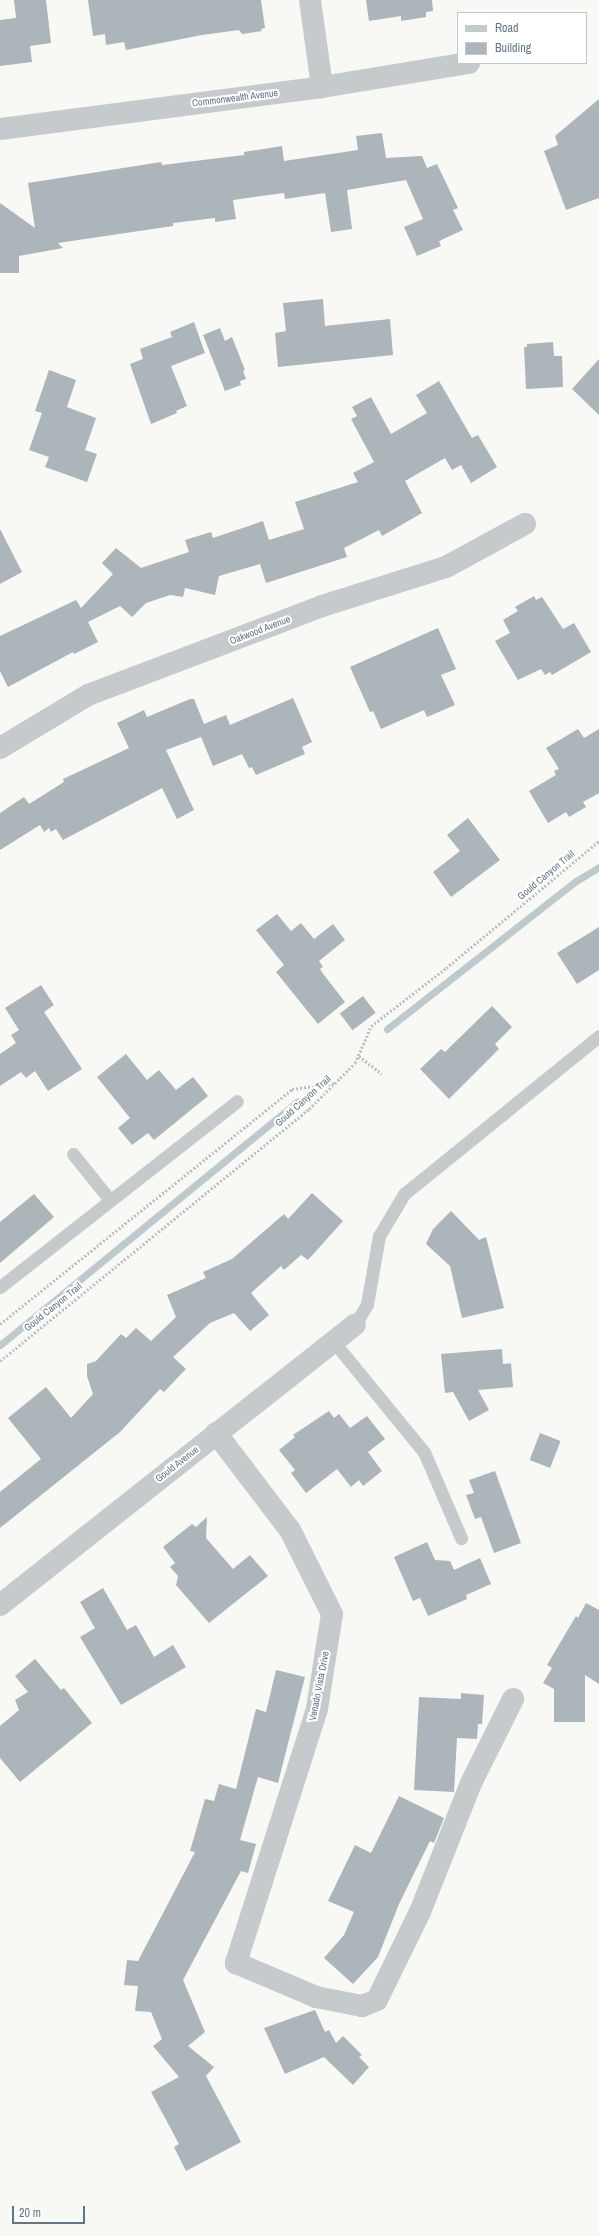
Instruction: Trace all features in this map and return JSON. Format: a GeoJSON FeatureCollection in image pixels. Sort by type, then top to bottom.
{"type":"FeatureCollection","features":[{"type":"Feature","properties":{"kind":"street"},"geometry":{"type":"LineString","coordinates":[[310,0],[322,86]]}},
{"type":"Feature","properties":{"kind":"street","name":"Commonwealth Avenue"},"geometry":{"type":"LineString","coordinates":[[0,129],[322,86],[463,64]]}},
{"type":"Feature","properties":{"kind":"street","name":"Oakwood Avenue"},"geometry":{"type":"LineString","coordinates":[[0,748],[88,694],[322,606],[446,567],[525,524]]}},
{"type":"Feature","properties":{"kind":"street","name":"Gould Avenue"},"geometry":{"type":"LineString","coordinates":[[0,1605],[216,1433],[355,1325]]}},
{"type":"Feature","properties":{"kind":"street","name":"Venado Vista Drive"},"geometry":{"type":"LineString","coordinates":[[216,1433],[290,1530],[332,1614],[317,1709],[236,1963],[316,1997],[362,2006],[377,2000],[420,1912],[471,1782],[513,1699]]}},
{"type":"Feature","properties":{"kind":"lane"},"geometry":{"type":"LineString","coordinates":[[355,1325],[367,1304],[379,1236],[404,1194],[599,1036]]}},
{"type":"Feature","properties":{"kind":"lane"},"geometry":{"type":"LineString","coordinates":[[0,1288],[237,1101]]}},
{"type":"Feature","properties":{"kind":"lane"},"geometry":{"type":"LineString","coordinates":[[72,1154],[110,1200]]}},
{"type":"Feature","properties":{"kind":"lane"},"geometry":{"type":"LineString","coordinates":[[333,1341],[424,1452],[461,1538]]}},
{"type":"Feature","properties":{"kind":"path","name":"Gould Canyon Trail"},"geometry":{"type":"LineString","coordinates":[[0,1360],[200,1199],[336,1083],[359,1056],[371,1026],[446,968],[599,841]]}},
{"type":"Feature","properties":{"kind":"path"},"geometry":{"type":"LineString","coordinates":[[359,1056],[382,1074]]}},
{"type":"Feature","properties":{"kind":"path"},"geometry":{"type":"LineString","coordinates":[[0,1324],[292,1089],[336,1083]]}},
{"type":"Feature","properties":{"kind":"building"},"geometry":{"type":"Polygon","coordinates":[[[14,0],[46,0],[51,43],[30,46],[32,62],[0,66],[0,20],[16,18],[14,0]]]}},
{"type":"Feature","properties":{"kind":"building"},"geometry":{"type":"Polygon","coordinates":[[[88,0],[261,0],[265,28],[261,29],[262,31],[242,34],[239,30],[202,35],[126,50],[124,42],[106,45],[105,34],[93,36],[88,0]]]}},
{"type":"Feature","properties":{"kind":"building"},"geometry":{"type":"Polygon","coordinates":[[[366,0],[432,0],[433,11],[426,12],[426,17],[401,21],[401,16],[369,21],[366,0]]]}},
{"type":"Feature","properties":{"kind":"building"},"geometry":{"type":"Polygon","coordinates":[[[599,99],[599,198],[566,210],[544,151],[558,145],[555,136],[599,99]]]}},
{"type":"Feature","properties":{"kind":"building"},"geometry":{"type":"Polygon","coordinates":[[[382,133],[386,158],[422,156],[427,168],[437,164],[458,208],[453,210],[463,230],[439,241],[441,246],[417,256],[404,227],[423,219],[406,180],[347,190],[352,229],[331,232],[325,193],[285,199],[284,193],[233,200],[236,219],[215,222],[215,218],[173,223],[173,226],[58,243],[63,248],[19,256],[19,273],[0,273],[0,203],[35,228],[28,183],[161,162],[162,165],[244,155],[244,152],[282,146],[284,161],[358,150],[356,136],[382,133]]]}},
{"type":"Feature","properties":{"kind":"building"},"geometry":{"type":"Polygon","coordinates":[[[323,299],[325,326],[390,319],[393,355],[278,367],[275,333],[286,331],[283,303],[323,299]]]}},
{"type":"Feature","properties":{"kind":"building"},"geometry":{"type":"Polygon","coordinates":[[[194,322],[205,353],[171,366],[187,406],[176,411],[177,413],[151,424],[130,364],[143,359],[140,349],[172,337],[170,332],[194,322]]]}},
{"type":"Feature","properties":{"kind":"building"},"geometry":{"type":"Polygon","coordinates":[[[220,328],[225,341],[232,337],[245,370],[243,371],[246,379],[240,381],[241,385],[225,391],[203,335],[220,328]]]}},
{"type":"Feature","properties":{"kind":"building"},"geometry":{"type":"Polygon","coordinates":[[[553,342],[554,356],[562,356],[563,387],[526,389],[524,347],[527,347],[527,344],[553,342]]]}},
{"type":"Feature","properties":{"kind":"building"},"geometry":{"type":"Polygon","coordinates":[[[599,359],[599,415],[572,389],[599,359]]]}},
{"type":"Feature","properties":{"kind":"building"},"geometry":{"type":"Polygon","coordinates":[[[49,370],[76,380],[67,407],[96,418],[85,450],[97,454],[87,482],[45,467],[49,457],[29,450],[42,413],[35,411],[49,370]]]}},
{"type":"Feature","properties":{"kind":"building"},"geometry":{"type":"Polygon","coordinates":[[[439,381],[472,438],[478,435],[497,467],[471,483],[461,465],[452,470],[445,458],[405,481],[422,513],[382,536],[379,530],[344,548],[347,557],[266,583],[260,564],[219,576],[215,595],[185,588],[183,597],[170,595],[146,603],[132,617],[120,606],[88,622],[98,642],[74,654],[73,652],[8,687],[0,671],[0,636],[76,600],[81,608],[113,574],[102,563],[116,548],[141,568],[189,552],[185,540],[211,532],[213,538],[263,521],[269,540],[304,529],[295,502],[358,482],[353,473],[374,462],[351,419],[357,416],[352,407],[371,397],[391,434],[427,413],[416,395],[439,381]]]}},
{"type":"Feature","properties":{"kind":"building"},"geometry":{"type":"Polygon","coordinates":[[[0,529],[22,572],[0,584],[0,529]]]}},
{"type":"Feature","properties":{"kind":"building"},"geometry":{"type":"Polygon","coordinates":[[[534,596],[536,600],[542,597],[563,629],[574,623],[591,652],[552,675],[550,672],[545,675],[541,669],[518,680],[495,641],[510,633],[503,620],[518,611],[515,607],[534,596]]]}},
{"type":"Feature","properties":{"kind":"building"},"geometry":{"type":"Polygon","coordinates":[[[438,628],[456,669],[441,675],[455,705],[427,717],[424,710],[381,729],[373,711],[370,712],[350,667],[438,628]]]}},
{"type":"Feature","properties":{"kind":"building"},"geometry":{"type":"Polygon","coordinates":[[[293,698],[312,742],[302,747],[305,754],[256,775],[252,767],[249,768],[242,754],[213,766],[201,737],[166,750],[194,810],[177,819],[162,788],[63,840],[56,829],[51,832],[49,828],[44,832],[40,825],[0,850],[0,813],[24,797],[29,804],[64,782],[63,779],[129,748],[117,723],[144,710],[147,717],[190,699],[194,699],[204,724],[226,715],[230,725],[293,698]]]}},
{"type":"Feature","properties":{"kind":"building"},"geometry":{"type":"Polygon","coordinates":[[[578,729],[584,738],[599,729],[599,793],[583,802],[586,807],[569,817],[566,812],[548,823],[529,791],[556,775],[554,771],[559,769],[546,748],[578,729]]]}},
{"type":"Feature","properties":{"kind":"building"},"geometry":{"type":"Polygon","coordinates":[[[468,818],[500,860],[451,897],[433,872],[460,851],[447,835],[468,818]]]}},
{"type":"Feature","properties":{"kind":"building"},"geometry":{"type":"Polygon","coordinates":[[[277,914],[291,931],[301,923],[314,939],[333,924],[345,940],[319,961],[323,967],[320,969],[345,1002],[318,1024],[276,972],[284,965],[256,930],[277,914]]]}},
{"type":"Feature","properties":{"kind":"building"},"geometry":{"type":"Polygon","coordinates":[[[599,927],[599,970],[577,984],[557,953],[599,927]]]}},
{"type":"Feature","properties":{"kind":"building"},"geometry":{"type":"Polygon","coordinates":[[[41,985],[54,1005],[44,1012],[82,1069],[48,1091],[35,1071],[26,1078],[21,1072],[0,1086],[0,1054],[16,1043],[11,1035],[19,1030],[5,1008],[41,985]]]}},
{"type":"Feature","properties":{"kind":"building"},"geometry":{"type":"Polygon","coordinates":[[[363,996],[376,1013],[352,1030],[340,1013],[363,996]]]}},
{"type":"Feature","properties":{"kind":"building"},"geometry":{"type":"Polygon","coordinates":[[[492,1006],[512,1027],[495,1044],[499,1049],[449,1099],[420,1069],[441,1049],[445,1052],[492,1006]]]}},
{"type":"Feature","properties":{"kind":"building"},"geometry":{"type":"Polygon","coordinates":[[[126,1054],[147,1080],[159,1070],[176,1090],[193,1077],[208,1096],[154,1140],[148,1133],[132,1145],[118,1128],[130,1118],[97,1077],[126,1054]]]}},
{"type":"Feature","properties":{"kind":"building"},"geometry":{"type":"Polygon","coordinates":[[[312,1193],[343,1221],[308,1260],[301,1255],[284,1270],[281,1266],[251,1293],[269,1315],[250,1331],[234,1313],[210,1323],[173,1357],[186,1369],[164,1392],[160,1389],[120,1432],[0,1528],[0,1492],[41,1459],[8,1418],[46,1387],[71,1418],[93,1394],[87,1376],[87,1364],[96,1361],[121,1334],[126,1338],[136,1328],[151,1341],[176,1317],[167,1295],[206,1278],[203,1272],[232,1259],[284,1214],[288,1219],[312,1193]]]}},
{"type":"Feature","properties":{"kind":"building"},"geometry":{"type":"Polygon","coordinates":[[[34,1194],[54,1217],[0,1263],[0,1222],[34,1194]]]}},
{"type":"Feature","properties":{"kind":"building"},"geometry":{"type":"Polygon","coordinates":[[[451,1211],[479,1240],[486,1237],[504,1308],[462,1318],[450,1266],[426,1244],[433,1229],[451,1211]]]}},
{"type":"Feature","properties":{"kind":"building"},"geometry":{"type":"Polygon","coordinates":[[[502,1349],[503,1364],[511,1363],[513,1387],[478,1390],[489,1410],[469,1421],[453,1392],[445,1393],[441,1354],[502,1349]]]}},
{"type":"Feature","properties":{"kind":"building"},"geometry":{"type":"Polygon","coordinates":[[[329,1411],[334,1418],[339,1414],[350,1428],[367,1416],[385,1439],[368,1452],[382,1471],[363,1486],[359,1480],[351,1487],[337,1469],[306,1493],[291,1473],[295,1470],[279,1450],[295,1437],[293,1435],[329,1411]]]}},
{"type":"Feature","properties":{"kind":"building"},"geometry":{"type":"Polygon","coordinates":[[[540,1433],[561,1441],[550,1468],[530,1460],[540,1433]]]}},
{"type":"Feature","properties":{"kind":"building"},"geometry":{"type":"Polygon","coordinates":[[[495,1471],[521,1543],[494,1553],[481,1517],[475,1519],[466,1495],[474,1493],[469,1480],[495,1471]]]}},
{"type":"Feature","properties":{"kind":"building"},"geometry":{"type":"Polygon","coordinates":[[[207,1517],[206,1538],[233,1569],[250,1555],[268,1576],[209,1623],[176,1585],[178,1576],[170,1567],[175,1563],[163,1547],[192,1524],[196,1527],[207,1517]]]}},
{"type":"Feature","properties":{"kind":"building"},"geometry":{"type":"Polygon","coordinates":[[[427,1542],[435,1560],[450,1561],[454,1570],[480,1558],[491,1584],[466,1595],[467,1599],[428,1616],[420,1598],[413,1601],[394,1557],[427,1542]]]}},
{"type":"Feature","properties":{"kind":"building"},"geometry":{"type":"Polygon","coordinates":[[[103,1588],[127,1630],[136,1625],[154,1657],[173,1645],[186,1667],[121,1705],[80,1637],[95,1628],[80,1602],[103,1588]]]}},
{"type":"Feature","properties":{"kind":"building"},"geometry":{"type":"Polygon","coordinates":[[[586,1603],[599,1610],[599,1684],[585,1675],[585,1722],[554,1722],[554,1689],[543,1683],[552,1668],[547,1665],[576,1616],[578,1618],[586,1603]]]}},
{"type":"Feature","properties":{"kind":"building"},"geometry":{"type":"Polygon","coordinates":[[[35,1659],[61,1690],[64,1688],[92,1723],[20,1782],[0,1758],[0,1726],[19,1710],[15,1700],[28,1692],[15,1676],[35,1659]]]}},
{"type":"Feature","properties":{"kind":"building"},"geometry":{"type":"Polygon","coordinates":[[[276,1670],[305,1677],[278,1783],[258,1777],[240,1840],[256,1844],[248,1873],[241,1871],[183,1980],[205,2032],[188,2046],[214,2067],[206,2076],[241,2142],[186,2171],[174,2147],[179,2144],[151,2092],[179,2077],[153,2046],[162,2039],[151,2012],[135,2011],[138,1986],[124,1985],[127,1960],[138,1961],[195,1852],[190,1851],[205,1799],[214,1801],[219,1784],[236,1789],[256,1709],[266,1712],[276,1670]]]}},
{"type":"Feature","properties":{"kind":"building"},"geometry":{"type":"Polygon","coordinates":[[[461,1693],[484,1695],[482,1724],[478,1724],[477,1739],[457,1738],[454,1792],[414,1790],[419,1697],[461,1699],[461,1693]]]}},
{"type":"Feature","properties":{"kind":"building"},"geometry":{"type":"Polygon","coordinates":[[[399,1796],[444,1818],[434,1843],[430,1841],[399,1904],[378,1957],[353,1984],[324,1958],[344,1935],[354,1912],[328,1901],[355,1845],[371,1853],[399,1796]]]}},
{"type":"Feature","properties":{"kind":"building"},"geometry":{"type":"Polygon","coordinates":[[[315,2010],[325,2032],[329,2030],[336,2043],[343,2036],[362,2055],[359,2057],[369,2067],[353,2085],[324,2057],[285,2074],[264,2028],[315,2010]]]}},
{"type":"Feature","properties":{"kind":"waterway"},"geometry":{"type":"LineString","coordinates":[[387,1029],[576,881],[599,867]]}},
{"type":"Feature","properties":{"kind":"waterway"},"geometry":{"type":"LineString","coordinates":[[0,1345],[297,1102]]}}]}
